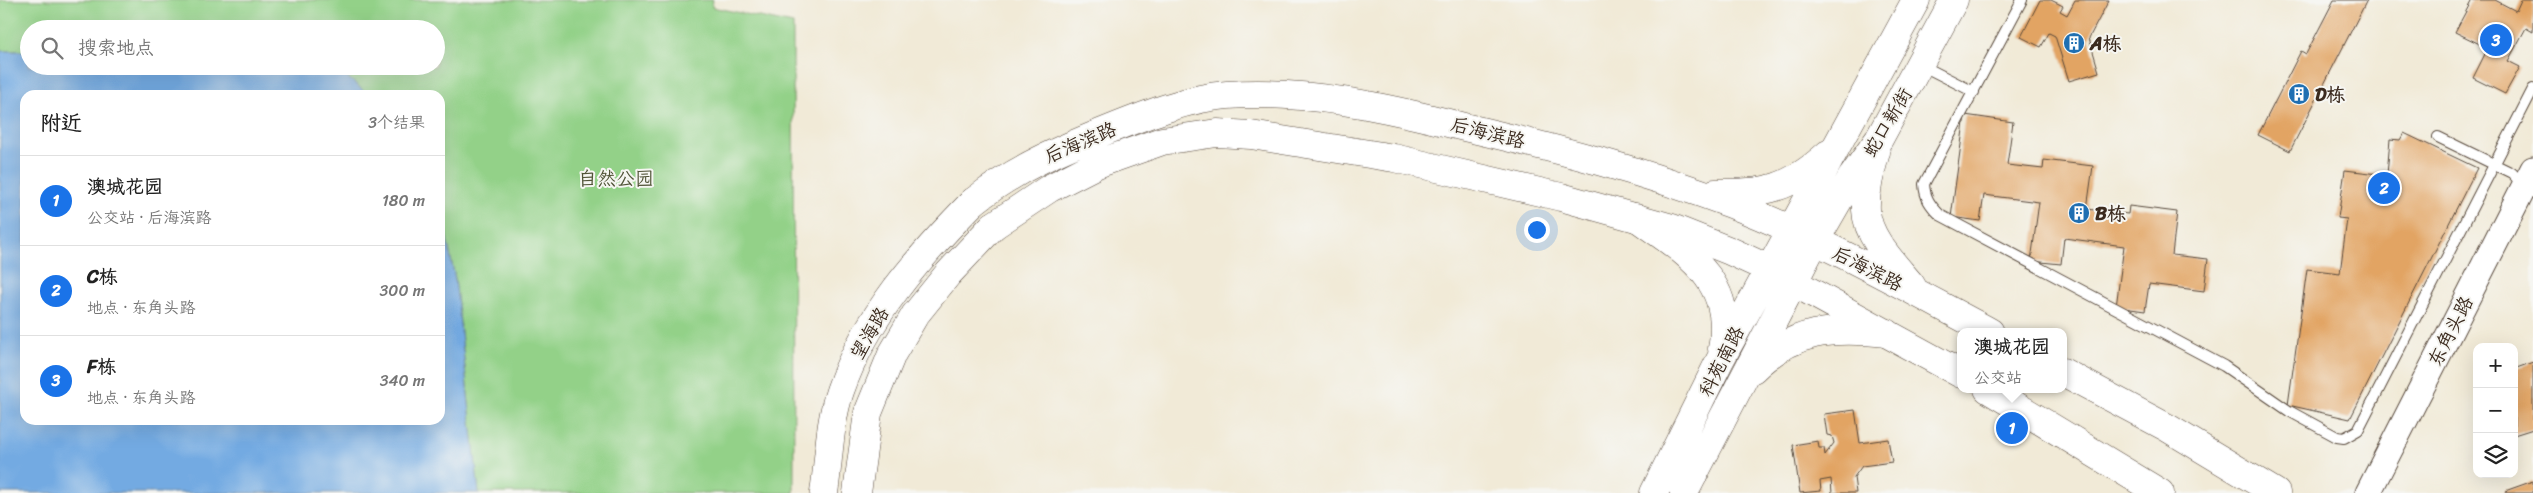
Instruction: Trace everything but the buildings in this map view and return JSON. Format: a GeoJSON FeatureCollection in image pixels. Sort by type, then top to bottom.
{"type":"FeatureCollection","features":[{"type":"Feature","properties":{"kind":"main road","name":"蛇口新街"},"geometry":{"type":"LineString","coordinates":[[1803,235],[1840,143],[1916,0]]}},
{"type":"Feature","properties":{"kind":"main road","name":"蛇口新街"},"geometry":{"type":"LineString","coordinates":[[1803,235],[1852,177],[1879,139],[1954,0]]}},
{"type":"Feature","properties":{"kind":"main road","name":"后海滨路"},"geometry":{"type":"LineString","coordinates":[[973,202],[999,181],[1048,154],[1156,111],[1226,95],[1288,95],[1400,111],[1584,156],[1700,193],[1803,235],[1983,328]]}},
{"type":"Feature","properties":{"kind":"main road","name":"后海滨路"},"geometry":{"type":"LineString","coordinates":[[993,226],[1050,188],[1097,164],[1162,141],[1217,133],[1251,135],[1394,158],[1636,217],[1714,244],[1770,269],[1957,372]]}},
{"type":"Feature","properties":{"kind":"main road"},"geometry":{"type":"LineString","coordinates":[[1879,139],[1868,183],[1866,211],[1872,231],[1885,252],[1920,294]]}},
{"type":"Feature","properties":{"kind":"main road"},"geometry":{"type":"LineString","coordinates":[[1700,193],[1761,192],[1778,188],[1798,178],[1840,143]]}},
{"type":"Feature","properties":{"kind":"main road","name":"望海路"},"geometry":{"type":"LineString","coordinates":[[824,493],[840,392],[860,343],[895,289],[932,244],[973,202]]}},
{"type":"Feature","properties":{"kind":"main road"},"geometry":{"type":"LineString","coordinates":[[1636,217],[1695,262],[1718,291],[1725,319],[1720,360]]}},
{"type":"Feature","properties":{"kind":"main road","name":"望海路"},"geometry":{"type":"LineString","coordinates":[[857,493],[868,413],[892,354],[915,316],[948,274],[993,226]]}},
{"type":"Feature","properties":{"kind":"main road","name":"科苑南路"},"geometry":{"type":"LineString","coordinates":[[1654,493],[1720,360],[1770,269],[1803,235]]}},
{"type":"Feature","properties":{"kind":"main road","name":"科苑南路"},"geometry":{"type":"LineString","coordinates":[[1684,493],[1793,282],[1803,235]]}},
{"type":"Feature","properties":{"kind":"main road"},"geometry":{"type":"LineString","coordinates":[[1741,380],[1772,352],[1800,336],[1833,330],[1887,333]]}},
{"type":"Feature","properties":{"kind":"main road"},"geometry":{"type":"LineString","coordinates":[[2067,374],[2168,428],[2276,493]]}},
{"type":"Feature","properties":{"kind":"main road"},"geometry":{"type":"LineString","coordinates":[[1995,393],[2160,493]]}},
{"type":"Feature","properties":{"kind":"street","name":"东角头路"},"geometry":{"type":"LineString","coordinates":[[2368,493],[2529,178]]}},
{"type":"Feature","properties":{"kind":"lane"},"geometry":{"type":"LineString","coordinates":[[2022,0],[1924,184],[1925,194],[1930,206],[1940,215],[2224,366],[2289,411],[2337,437],[2344,438],[2358,430],[2533,89]]}},
{"type":"Feature","properties":{"kind":"lane"},"geometry":{"type":"LineString","coordinates":[[1920,65],[1974,92]]}},
{"type":"Feature","properties":{"kind":"lane"},"geometry":{"type":"LineString","coordinates":[[2438,137],[2512,173],[2529,178]]}},
{"type":"Feature","properties":{"kind":"green space","name":"自然公园"},"geometry":{"type":"Polygon","coordinates":[[[0,0],[713,0],[712,7],[793,24],[794,493],[479,493],[455,279],[445,229],[445,90],[363,90],[344,75],[445,75],[445,20],[20,20],[20,51],[0,51],[0,0]]]}},
{"type":"Feature","properties":{"kind":"water"},"geometry":{"type":"Polygon","coordinates":[[[0,51],[20,51],[20,75],[344,75],[363,90],[20,90],[20,425],[445,425],[445,229],[455,279],[479,493],[0,493],[0,51]]]}},
{"type":"Feature","properties":{"kind":"place","name":"F栋"},"geometry":{"type":"Point","coordinates":[2496,40]}},
{"type":"Feature","properties":{"kind":"place","name":"A栋"},"geometry":{"type":"Point","coordinates":[2074,43]}},
{"type":"Feature","properties":{"kind":"place","name":"D栋"},"geometry":{"type":"Point","coordinates":[2299,94]}},
{"type":"Feature","properties":{"kind":"place","name":"C栋"},"geometry":{"type":"Point","coordinates":[2384,188]}},
{"type":"Feature","properties":{"kind":"place","name":"B栋"},"geometry":{"type":"Point","coordinates":[2079,213]}},
{"type":"Feature","properties":{"kind":"place","name":"澳城花园"},"geometry":{"type":"Point","coordinates":[2012,428]}}]}
